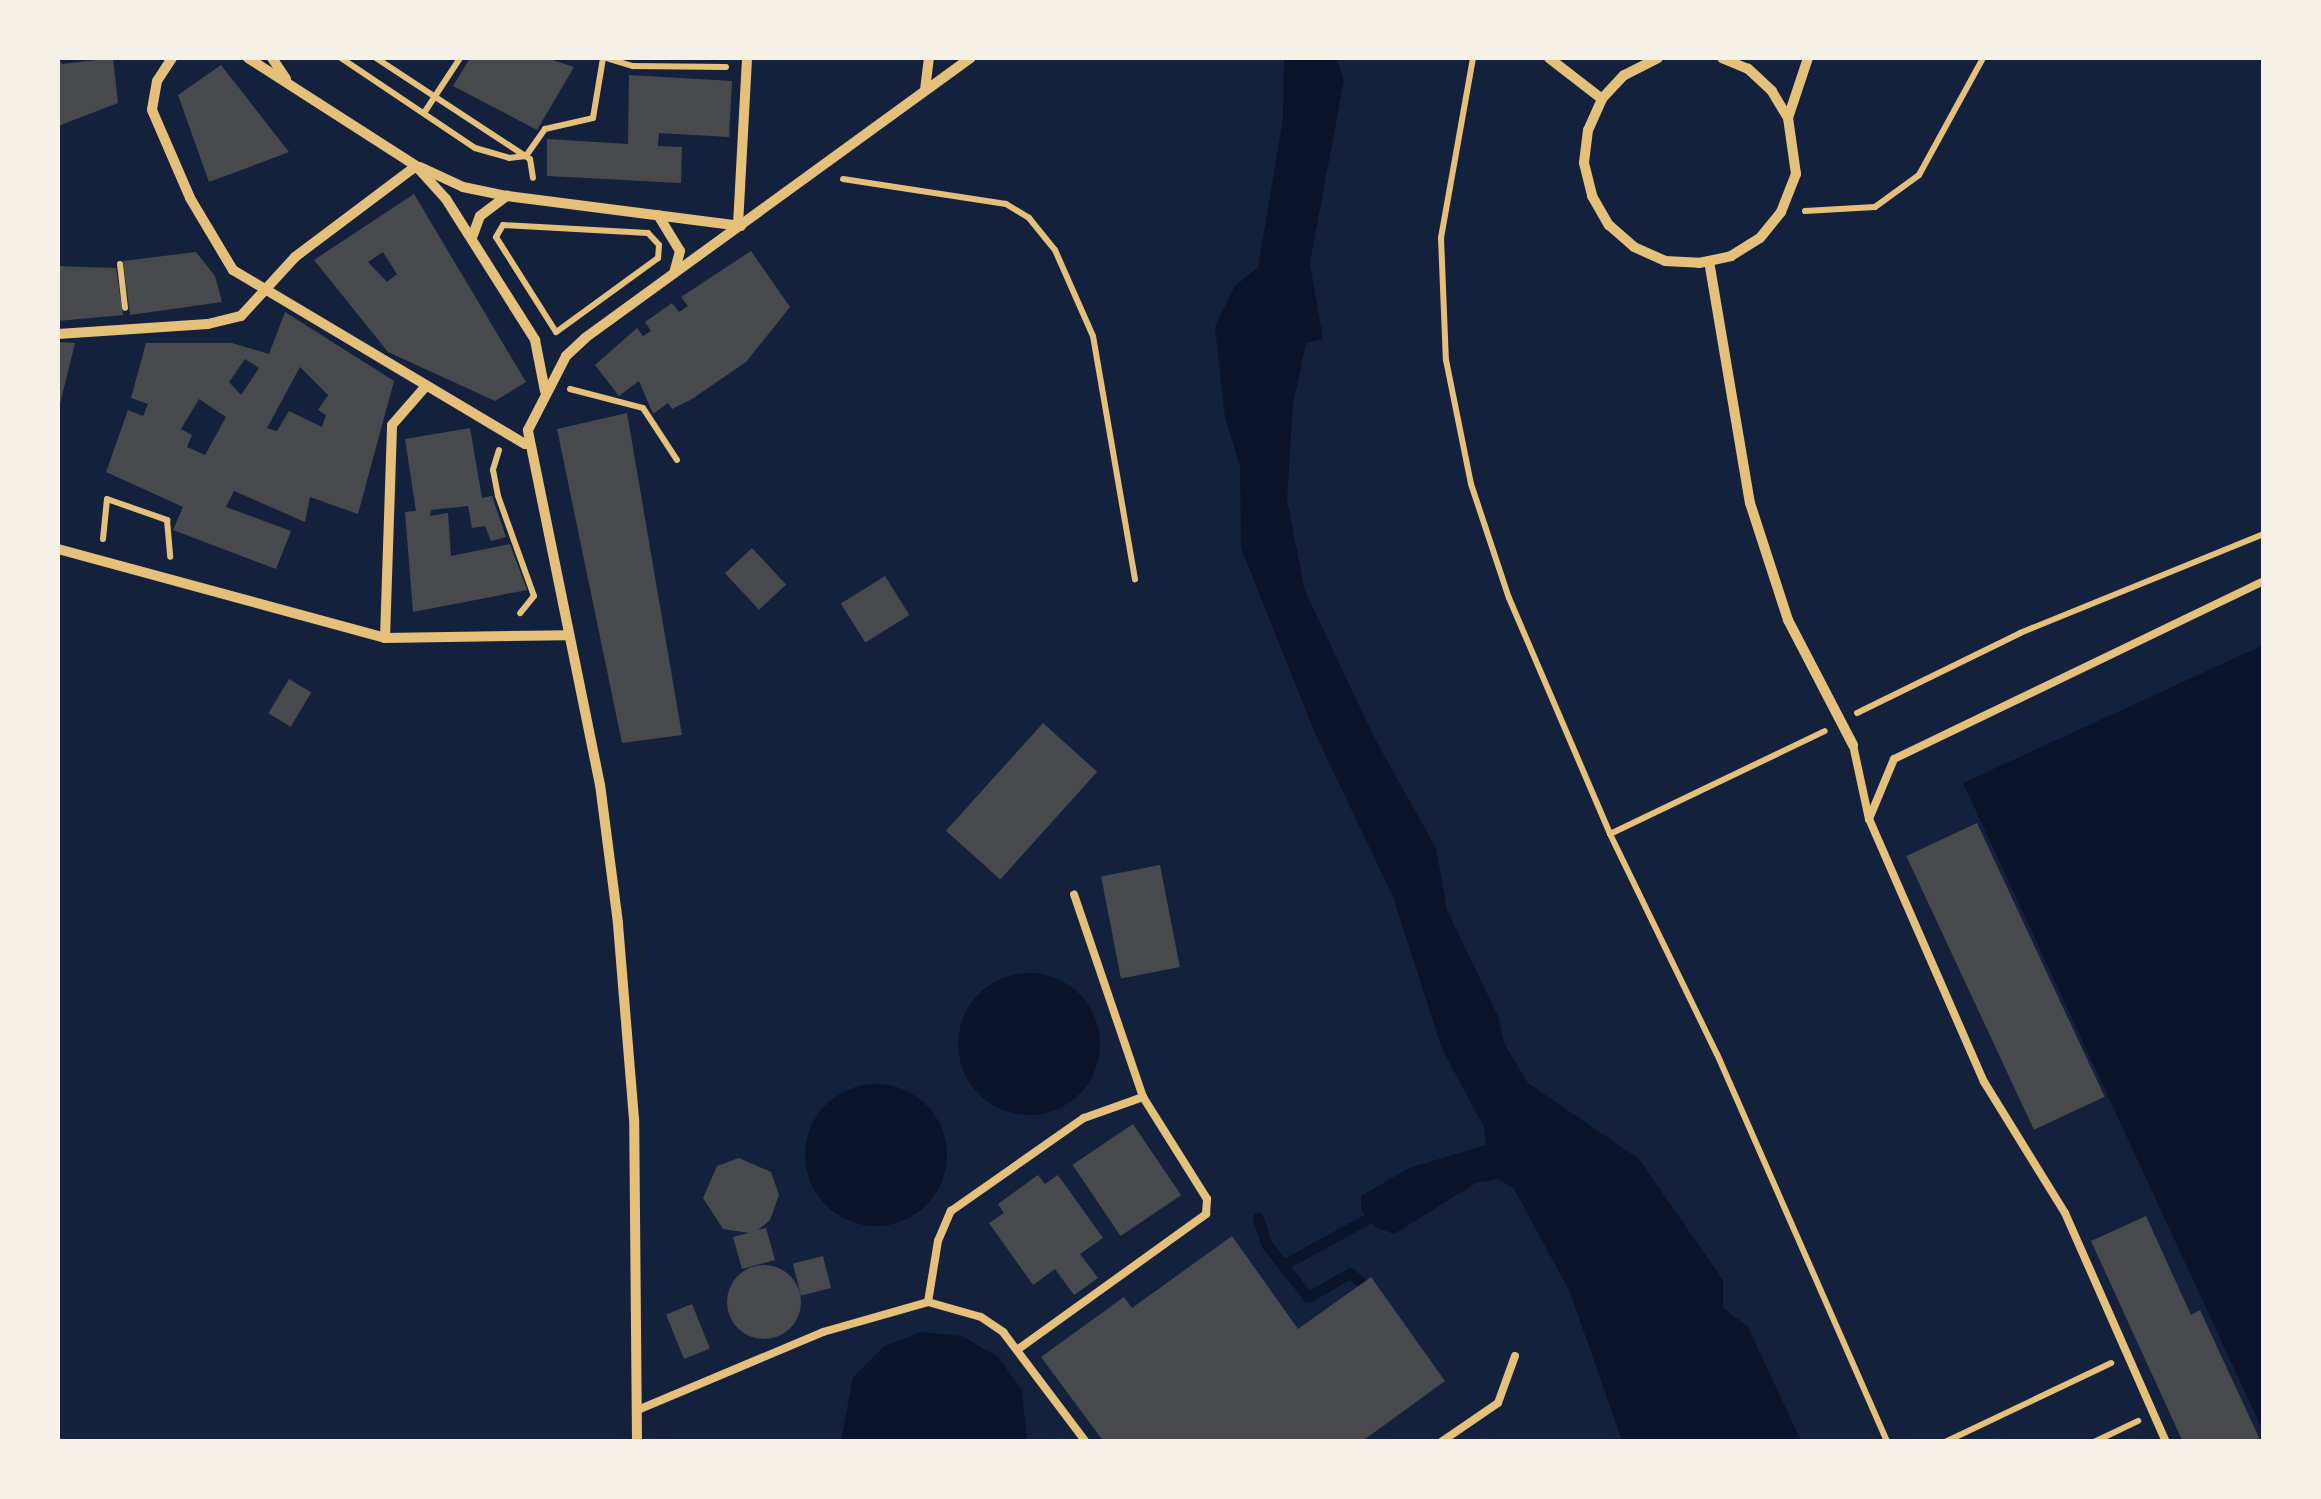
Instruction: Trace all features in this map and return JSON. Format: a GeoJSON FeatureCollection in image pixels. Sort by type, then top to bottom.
{"type":"FeatureCollection","features":[{"type":"Feature","properties":{"kind":"street"},"geometry":{"type":"LineString","coordinates":[[172,58],[152,99],[160,134],[214,243],[233,270],[526,444]]}},
{"type":"Feature","properties":{"kind":"street"},"geometry":{"type":"LineString","coordinates":[[248,58],[416,166],[463,187],[740,226]]}},
{"type":"Feature","properties":{"kind":"street"},"geometry":{"type":"LineString","coordinates":[[272,58],[290,84]]}},
{"type":"Feature","properties":{"kind":"street"},"geometry":{"type":"LineString","coordinates":[[924,91],[928,58]]}},
{"type":"Feature","properties":{"kind":"street"},"geometry":{"type":"LineString","coordinates":[[539,350],[556,359],[566,356],[971,58]]}},
{"type":"Feature","properties":{"kind":"street"},"geometry":{"type":"LineString","coordinates":[[1549,58],[1602,99]]}},
{"type":"Feature","properties":{"kind":"street"},"geometry":{"type":"LineString","coordinates":[[1658,58],[1624,75],[1602,99],[1588,130],[1584,163],[1592,196],[1608,225],[1634,248],[1665,260],[1709,261],[1760,238],[1782,212],[1796,174],[1788,118],[1808,58]]}},
{"type":"Feature","properties":{"kind":"street"},"geometry":{"type":"LineString","coordinates":[[1722,58],[1748,69],[1788,118]]}},
{"type":"Feature","properties":{"kind":"street"},"geometry":{"type":"LineString","coordinates":[[740,226],[747,62]]}},
{"type":"Feature","properties":{"kind":"street"},"geometry":{"type":"LineString","coordinates":[[58,334],[228,321],[295,257],[416,166]]}},
{"type":"Feature","properties":{"kind":"street"},"geometry":{"type":"LineString","coordinates":[[416,166],[473,234],[539,350],[546,392]]}},
{"type":"Feature","properties":{"kind":"street"},"geometry":{"type":"LineString","coordinates":[[473,234],[480,216],[506,196]]}},
{"type":"Feature","properties":{"kind":"street"},"geometry":{"type":"LineString","coordinates":[[658,215],[680,251],[674,274]]}},
{"type":"Feature","properties":{"kind":"street"},"geometry":{"type":"LineString","coordinates":[[1709,261],[1750,503],[1788,620],[1854,745]]}},
{"type":"Feature","properties":{"kind":"street"},"geometry":{"type":"LineString","coordinates":[[566,356],[546,392],[526,444],[600,785],[634,1120],[640,1409],[637,1442]]}},
{"type":"Feature","properties":{"kind":"street"},"geometry":{"type":"LineString","coordinates":[[385,638],[392,425],[426,386]]}},
{"type":"Feature","properties":{"kind":"street"},"geometry":{"type":"LineString","coordinates":[[58,550],[385,638],[566,634]]}},
{"type":"Feature","properties":{"kind":"lane"},"geometry":{"type":"LineString","coordinates":[[1868,819],[1894,759],[2264,581]]}},
{"type":"Feature","properties":{"kind":"lane"},"geometry":{"type":"LineString","coordinates":[[1854,745],[1868,819],[1984,1082],[2065,1213],[2166,1442]]}},
{"type":"Feature","properties":{"kind":"lane"},"geometry":{"type":"LineString","coordinates":[[1017,1350],[1206,1214],[1208,1198],[1143,1097],[1074,894]]}},
{"type":"Feature","properties":{"kind":"lane"},"geometry":{"type":"LineString","coordinates":[[928,1302],[938,1240],[952,1211],[1084,1118],[1143,1097]]}},
{"type":"Feature","properties":{"kind":"lane"},"geometry":{"type":"LineString","coordinates":[[640,1409],[823,1332],[928,1302],[981,1317],[1017,1350],[1086,1442]]}},
{"type":"Feature","properties":{"kind":"lane"},"geometry":{"type":"LineString","coordinates":[[1441,1442],[1498,1402],[1515,1356]]}},
{"type":"Feature","properties":{"kind":"path"},"geometry":{"type":"LineString","coordinates":[[341,58],[490,154],[526,156]]}},
{"type":"Feature","properties":{"kind":"path"},"geometry":{"type":"LineString","coordinates":[[376,58],[526,156],[535,184],[544,188]]}},
{"type":"Feature","properties":{"kind":"path"},"geometry":{"type":"LineString","coordinates":[[424,114],[460,58]]}},
{"type":"Feature","properties":{"kind":"path"},"geometry":{"type":"LineString","coordinates":[[526,156],[545,129],[592,118],[605,58],[633,66],[747,62]]}},
{"type":"Feature","properties":{"kind":"path"},"geometry":{"type":"LineString","coordinates":[[1473,58],[1440,238],[1446,360],[1472,484],[1509,598],[1610,834],[1717,1054],[1887,1442]]}},
{"type":"Feature","properties":{"kind":"path"},"geometry":{"type":"LineString","coordinates":[[1782,212],[1875,207],[1919,175],[1983,58]]}},
{"type":"Feature","properties":{"kind":"path"},"geometry":{"type":"LineString","coordinates":[[812,174],[1006,204],[1038,228],[1055,250],[1093,336],[1135,580]]}},
{"type":"Feature","properties":{"kind":"path"},"geometry":{"type":"LineString","coordinates":[[497,229],[654,236],[653,265],[556,332],[496,237],[497,229]]}},
{"type":"Feature","properties":{"kind":"path"},"geometry":{"type":"LineString","coordinates":[[120,264],[128,329]]}},
{"type":"Feature","properties":{"kind":"path"},"geometry":{"type":"LineString","coordinates":[[578,373],[568,392],[643,408],[677,460]]}},
{"type":"Feature","properties":{"kind":"path"},"geometry":{"type":"LineString","coordinates":[[504,432],[493,470],[498,496],[534,596]]}},
{"type":"Feature","properties":{"kind":"path"},"geometry":{"type":"LineString","coordinates":[[88,538],[102,541],[107,499],[166,520],[167,556],[185,562]]}},
{"type":"Feature","properties":{"kind":"path"},"geometry":{"type":"LineString","coordinates":[[1610,834],[2020,633],[2264,534]]}},
{"type":"Feature","properties":{"kind":"path"},"geometry":{"type":"LineString","coordinates":[[1945,1442],[2127,1356]]}},
{"type":"Feature","properties":{"kind":"path"},"geometry":{"type":"LineString","coordinates":[[2094,1442],[2153,1414]]}},
{"type":"Feature","properties":{"kind":"water"},"geometry":{"type":"Polygon","coordinates":[[[1284,58],[1336,58],[1344,80],[1310,263],[1323,339],[1306,343],[1293,405],[1287,500],[1305,591],[1375,739],[1436,848],[1447,910],[1498,1016],[1505,1045],[1528,1083],[1639,1159],[1723,1280],[1723,1308],[1748,1327],[1801,1441],[1622,1441],[1570,1292],[1514,1189],[1498,1179],[1476,1183],[1394,1234],[1375,1227],[1361,1209],[1361,1196],[1409,1168],[1486,1145],[1484,1127],[1442,1049],[1393,897],[1314,731],[1241,548],[1240,467],[1225,417],[1215,327],[1234,287],[1258,267],[1283,118],[1284,58]]]}},
{"type":"Feature","properties":{"kind":"water"},"geometry":{"type":"Polygon","coordinates":[[[2263,645],[2263,1431],[1963,783],[2263,645]]]}},
{"type":"Feature","properties":{"kind":"water"},"geometry":{"type":"Polygon","coordinates":[[[1029,973],[1056,978],[1079,994],[1095,1017],[1100,1044],[1095,1071],[1079,1094],[1056,1110],[1029,1115],[1002,1110],[979,1094],[963,1071],[958,1044],[963,1017],[979,994],[1002,978],[1029,973]]]}},
{"type":"Feature","properties":{"kind":"water"},"geometry":{"type":"Polygon","coordinates":[[[876,1084],[903,1089],[926,1105],[942,1128],[947,1155],[942,1182],[926,1205],[903,1221],[876,1226],[849,1221],[826,1205],[810,1182],[805,1155],[810,1128],[826,1105],[849,1089],[876,1084]]]}},
{"type":"Feature","properties":{"kind":"water"},"geometry":{"type":"Polygon","coordinates":[[[921,1332],[962,1336],[998,1357],[1022,1390],[1027,1441],[841,1441],[853,1377],[883,1347],[921,1332]]]}},
{"type":"Feature","properties":{"kind":"building"},"geometry":{"type":"Polygon","coordinates":[[[58,58],[62,64],[113,58],[118,103],[58,126],[58,58]]]}},
{"type":"Feature","properties":{"kind":"building"},"geometry":{"type":"Polygon","coordinates":[[[470,58],[546,58],[574,67],[537,130],[453,86],[470,58]]]}},
{"type":"Feature","properties":{"kind":"building"},"geometry":{"type":"Polygon","coordinates":[[[221,65],[289,152],[209,182],[178,95],[221,65]]]}},
{"type":"Feature","properties":{"kind":"building"},"geometry":{"type":"Polygon","coordinates":[[[629,75],[732,81],[729,137],[659,133],[658,146],[682,147],[681,183],[547,176],[547,139],[628,144],[629,75]]]}},
{"type":"Feature","properties":{"kind":"building"},"geometry":{"type":"Polygon","coordinates":[[[414,194],[526,382],[495,401],[388,352],[314,260],[414,194]],[[383,252],[368,262],[387,282],[397,274],[383,252]]]}},
{"type":"Feature","properties":{"kind":"building"},"geometry":{"type":"Polygon","coordinates":[[[751,251],[790,307],[746,362],[672,409],[668,403],[653,414],[639,381],[619,396],[595,365],[637,328],[643,336],[651,331],[645,322],[672,303],[679,312],[688,306],[681,297],[751,251]]]}},
{"type":"Feature","properties":{"kind":"building"},"geometry":{"type":"Polygon","coordinates":[[[196,252],[215,276],[222,302],[130,315],[123,261],[196,252]]]}},
{"type":"Feature","properties":{"kind":"building"},"geometry":{"type":"Polygon","coordinates":[[[58,266],[116,268],[123,315],[58,321],[58,266]]]}},
{"type":"Feature","properties":{"kind":"building"},"geometry":{"type":"Polygon","coordinates":[[[285,312],[394,381],[358,514],[310,497],[305,522],[234,491],[226,507],[291,531],[276,569],[173,530],[183,507],[106,472],[128,410],[143,416],[148,404],[131,398],[146,343],[232,343],[269,354],[285,312]],[[245,359],[229,382],[241,395],[259,368],[245,359]],[[300,367],[267,428],[277,431],[289,411],[322,427],[326,415],[318,410],[328,395],[300,367]],[[199,399],[181,429],[192,435],[187,447],[205,455],[226,417],[199,399]]]}},
{"type":"Feature","properties":{"kind":"building"},"geometry":{"type":"Polygon","coordinates":[[[58,342],[75,343],[59,408],[58,408],[58,342]]]}},
{"type":"Feature","properties":{"kind":"building"},"geometry":{"type":"Polygon","coordinates":[[[627,413],[682,735],[622,743],[557,429],[627,413]]]}},
{"type":"Feature","properties":{"kind":"building"},"geometry":{"type":"Polygon","coordinates":[[[470,428],[482,498],[492,496],[506,537],[491,541],[485,526],[472,528],[468,506],[431,510],[430,516],[448,513],[451,556],[510,544],[527,590],[413,612],[405,512],[416,511],[405,439],[470,428]]]}},
{"type":"Feature","properties":{"kind":"building"},"geometry":{"type":"Polygon","coordinates":[[[752,548],[786,585],[759,610],[725,573],[752,548]]]}},
{"type":"Feature","properties":{"kind":"building"},"geometry":{"type":"Polygon","coordinates":[[[885,576],[909,615],[865,643],[841,604],[885,576]]]}},
{"type":"Feature","properties":{"kind":"building"},"geometry":{"type":"Polygon","coordinates":[[[289,679],[311,692],[291,727],[268,713],[289,679]]]}},
{"type":"Feature","properties":{"kind":"building"},"geometry":{"type":"Polygon","coordinates":[[[1043,723],[1097,772],[1000,880],[946,831],[1043,723]]]}},
{"type":"Feature","properties":{"kind":"building"},"geometry":{"type":"Polygon","coordinates":[[[1977,823],[2105,1097],[2034,1130],[1906,856],[1977,823]]]}},
{"type":"Feature","properties":{"kind":"building"},"geometry":{"type":"Polygon","coordinates":[[[1160,865],[1180,967],[1121,979],[1101,876],[1160,865]]]}},
{"type":"Feature","properties":{"kind":"building"},"geometry":{"type":"Polygon","coordinates":[[[1133,1124],[1181,1195],[1121,1236],[1072,1165],[1133,1124]]]}},
{"type":"Feature","properties":{"kind":"building"},"geometry":{"type":"Polygon","coordinates":[[[739,1158],[771,1172],[779,1195],[770,1220],[758,1230],[766,1228],[775,1260],[742,1269],[733,1237],[749,1233],[723,1229],[703,1198],[717,1166],[739,1158]]]}},
{"type":"Feature","properties":{"kind":"building"},"geometry":{"type":"Polygon","coordinates":[[[1038,1175],[1045,1184],[1058,1175],[1103,1238],[1080,1254],[1098,1278],[1074,1295],[1055,1269],[1033,1285],[989,1223],[1004,1213],[998,1204],[1038,1175]]]}},
{"type":"Feature","properties":{"kind":"building"},"geometry":{"type":"Polygon","coordinates":[[[2146,1216],[2191,1315],[2200,1310],[2261,1442],[2183,1442],[2091,1241],[2146,1216]]]}},
{"type":"Feature","properties":{"kind":"building"},"geometry":{"type":"Polygon","coordinates":[[[1232,1236],[1298,1329],[1371,1277],[1445,1381],[1361,1442],[1104,1442],[1041,1357],[1124,1297],[1132,1308],[1232,1236]]]}},
{"type":"Feature","properties":{"kind":"building"},"geometry":{"type":"Polygon","coordinates":[[[823,1256],[831,1288],[801,1296],[793,1263],[823,1256]]]}},
{"type":"Feature","properties":{"kind":"building"},"geometry":{"type":"Polygon","coordinates":[[[764,1265],[790,1276],[801,1302],[790,1328],[764,1339],[738,1328],[727,1302],[738,1276],[764,1265]]]}},
{"type":"Feature","properties":{"kind":"building"},"geometry":{"type":"Polygon","coordinates":[[[692,1304],[710,1349],[684,1359],[666,1314],[692,1304]]]}},
{"type":"Feature","properties":{"kind":"waterway"},"geometry":{"type":"LineString","coordinates":[[1283,1265],[1380,1212]]}},
{"type":"Feature","properties":{"kind":"waterway"},"geometry":{"type":"LineString","coordinates":[[1258,1218],[1267,1245],[1308,1297],[1350,1273],[1362,1283]]}}]}
